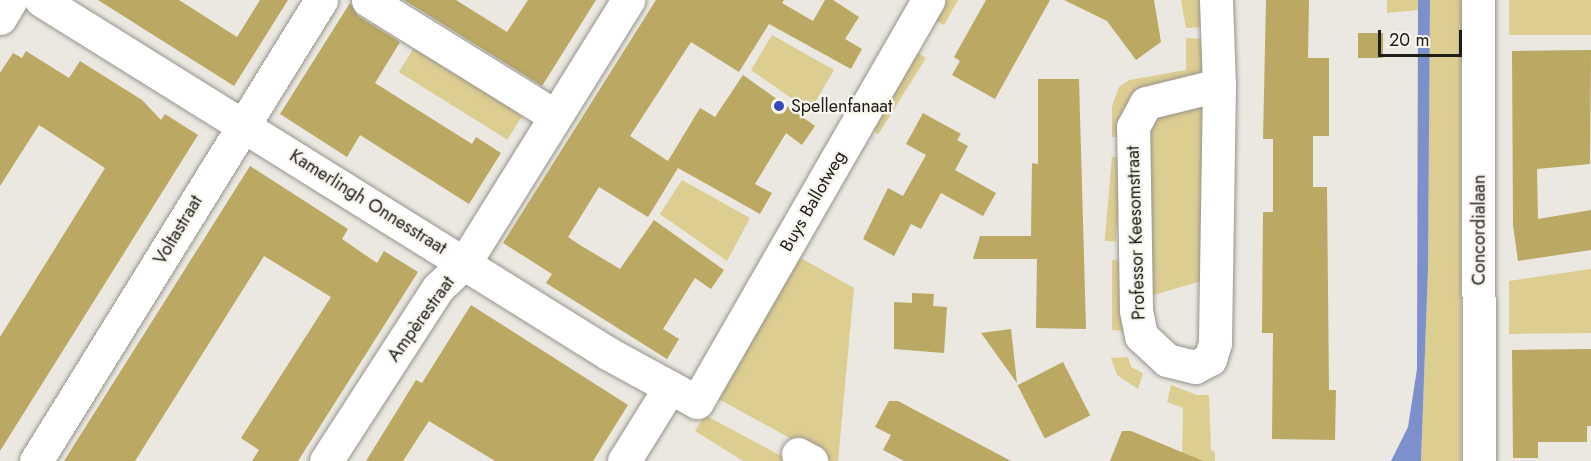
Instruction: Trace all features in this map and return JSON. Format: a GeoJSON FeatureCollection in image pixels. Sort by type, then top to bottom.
{"type":"FeatureCollection","features":[{"type":"Feature","properties":{"kind":"street"},"geometry":{"type":"LineString","coordinates":[[0,18],[11,0]]}},
{"type":"Feature","properties":{"kind":"street","name":"Kamerlingh Onnesstraat"},"geometry":{"type":"LineString","coordinates":[[41,0],[242,123],[609,354],[683,394]]}},
{"type":"Feature","properties":{"kind":"street","name":"Voltastraat"},"geometry":{"type":"LineString","coordinates":[[36,461],[242,123],[321,0]]}},
{"type":"Feature","properties":{"kind":"street"},"geometry":{"type":"LineString","coordinates":[[368,0],[555,116]]}},
{"type":"Feature","properties":{"kind":"street","name":"Ampèrestraat"},"geometry":{"type":"LineString","coordinates":[[326,461],[438,288],[465,262],[628,0]]}},
{"type":"Feature","properties":{"kind":"street","name":"Buys Ballotweg"},"geometry":{"type":"LineString","coordinates":[[624,461],[683,394],[928,0]]}},
{"type":"Feature","properties":{"kind":"street","name":"Professor Keesomstraat"},"geometry":{"type":"LineString","coordinates":[[1216,0],[1219,84],[1215,343],[1210,359],[1195,368],[1167,360],[1141,336],[1136,310],[1133,127],[1146,103],[1219,84]]}},
{"type":"Feature","properties":{"kind":"street","name":"Concordialaan"},"geometry":{"type":"LineString","coordinates":[[1478,0],[1479,461]]}},
{"type":"Feature","properties":{"kind":"shaded area"},"geometry":{"type":"Polygon","coordinates":[[[943,0],[958,0],[944,25],[932,19],[943,0]]]}},
{"type":"Feature","properties":{"kind":"shaded area"},"geometry":{"type":"Polygon","coordinates":[[[1181,0],[1206,0],[1204,27],[1186,28],[1181,0]]]}},
{"type":"Feature","properties":{"kind":"shaded area"},"geometry":{"type":"Polygon","coordinates":[[[1387,0],[1418,0],[1418,10],[1387,13],[1387,0]]]}},
{"type":"Feature","properties":{"kind":"shaded area"},"geometry":{"type":"Polygon","coordinates":[[[1430,0],[1472,0],[1471,48],[1461,59],[1461,461],[1421,461],[1428,269],[1430,0]]]}},
{"type":"Feature","properties":{"kind":"shaded area"},"geometry":{"type":"Polygon","coordinates":[[[1509,0],[1591,0],[1591,35],[1509,35],[1509,0]]]}},
{"type":"Feature","properties":{"kind":"shaded area"},"geometry":{"type":"Polygon","coordinates":[[[772,35],[834,70],[810,111],[751,70],[772,35]]]}},
{"type":"Feature","properties":{"kind":"shaded area"},"geometry":{"type":"Polygon","coordinates":[[[420,38],[529,106],[507,140],[399,72],[420,38]]]}},
{"type":"Feature","properties":{"kind":"shaded area"},"geometry":{"type":"Polygon","coordinates":[[[1186,38],[1204,39],[1210,63],[1199,76],[1122,137],[1112,137],[1112,106],[1119,87],[1129,80],[1186,70],[1186,38]]]}},
{"type":"Feature","properties":{"kind":"shaded area"},"geometry":{"type":"Polygon","coordinates":[[[915,51],[926,58],[878,134],[867,127],[915,51]]]}},
{"type":"Feature","properties":{"kind":"shaded area"},"geometry":{"type":"Polygon","coordinates":[[[1210,95],[1201,281],[1154,295],[1147,292],[1144,122],[1210,95]]]}},
{"type":"Feature","properties":{"kind":"shaded area"},"geometry":{"type":"Polygon","coordinates":[[[1112,157],[1123,158],[1116,242],[1105,241],[1112,157]]]}},
{"type":"Feature","properties":{"kind":"shaded area"},"geometry":{"type":"Polygon","coordinates":[[[682,180],[750,218],[727,261],[660,214],[682,180]]]}},
{"type":"Feature","properties":{"kind":"shaded area"},"geometry":{"type":"Polygon","coordinates":[[[799,257],[854,288],[838,461],[831,461],[717,398],[799,257]]]}},
{"type":"Feature","properties":{"kind":"shaded area"},"geometry":{"type":"Polygon","coordinates":[[[1112,260],[1123,261],[1128,331],[1112,330],[1112,260]]]}},
{"type":"Feature","properties":{"kind":"shaded area"},"geometry":{"type":"Polygon","coordinates":[[[1591,269],[1591,333],[1509,334],[1509,281],[1591,269]]]}},
{"type":"Feature","properties":{"kind":"shaded area"},"geometry":{"type":"Polygon","coordinates":[[[1128,357],[1131,367],[1143,373],[1138,389],[1117,375],[1111,358],[1128,357]]]}},
{"type":"Feature","properties":{"kind":"shaded area"},"geometry":{"type":"Polygon","coordinates":[[[1171,385],[1197,395],[1209,395],[1211,450],[1215,452],[1215,461],[1182,461],[1183,408],[1167,402],[1171,385]]]}},
{"type":"Feature","properties":{"kind":"shaded area"},"geometry":{"type":"Polygon","coordinates":[[[705,415],[785,458],[783,461],[743,461],[695,431],[705,415]]]}},
{"type":"Feature","properties":{"kind":"water"},"geometry":{"type":"Polygon","coordinates":[[[1418,0],[1430,0],[1428,269],[1421,461],[1391,461],[1408,427],[1417,369],[1418,0]]]}},
{"type":"Feature","properties":{"kind":"building"},"geometry":{"type":"Polygon","coordinates":[[[98,0],[179,0],[237,37],[260,0],[288,0],[234,86],[98,0]]]}},
{"type":"Feature","properties":{"kind":"building"},"geometry":{"type":"Polygon","coordinates":[[[404,0],[456,0],[507,32],[528,0],[596,0],[542,86],[404,0]]]}},
{"type":"Feature","properties":{"kind":"building"},"geometry":{"type":"Polygon","coordinates":[[[656,0],[784,0],[782,3],[813,21],[825,0],[833,0],[859,17],[845,39],[862,49],[851,69],[769,24],[739,72],[691,42],[630,136],[668,161],[700,108],[715,117],[743,75],[815,126],[802,145],[786,133],[755,184],[772,193],[760,214],[678,168],[648,217],[599,187],[568,237],[580,245],[620,269],[654,220],[724,270],[711,289],[695,278],[663,329],[679,339],[667,359],[546,283],[552,274],[503,243],[656,0]]]}},
{"type":"Feature","properties":{"kind":"building"},"geometry":{"type":"Polygon","coordinates":[[[986,0],[1050,0],[995,99],[952,75],[960,61],[954,57],[986,0]]]}},
{"type":"Feature","properties":{"kind":"building"},"geometry":{"type":"Polygon","coordinates":[[[1064,0],[1154,0],[1161,42],[1136,60],[1107,21],[1064,0]]]}},
{"type":"Feature","properties":{"kind":"building"},"geometry":{"type":"Polygon","coordinates":[[[1266,0],[1309,0],[1308,58],[1329,58],[1329,136],[1313,136],[1313,187],[1327,187],[1329,390],[1336,390],[1335,440],[1272,439],[1273,333],[1262,333],[1263,212],[1273,212],[1273,139],[1263,139],[1266,0]]]}},
{"type":"Feature","properties":{"kind":"building"},"geometry":{"type":"Polygon","coordinates":[[[350,3],[358,16],[400,42],[375,83],[472,144],[476,137],[501,153],[469,204],[360,135],[347,157],[280,114],[350,3]]]}},
{"type":"Feature","properties":{"kind":"building"},"geometry":{"type":"Polygon","coordinates":[[[1358,33],[1383,33],[1383,58],[1358,58],[1358,33]]]}},
{"type":"Feature","properties":{"kind":"building"},"geometry":{"type":"Polygon","coordinates":[[[1591,50],[1590,164],[1537,169],[1538,219],[1591,210],[1591,250],[1518,261],[1513,225],[1512,51],[1591,50]]]}},
{"type":"Feature","properties":{"kind":"building"},"geometry":{"type":"Polygon","coordinates":[[[26,51],[69,78],[80,61],[142,100],[161,120],[165,114],[198,135],[0,451],[0,337],[105,168],[39,125],[0,186],[0,73],[13,53],[22,58],[26,51]]]}},
{"type":"Feature","properties":{"kind":"building"},"geometry":{"type":"Polygon","coordinates":[[[1038,79],[1079,79],[1086,329],[1036,328],[1037,259],[973,259],[980,236],[1031,236],[1032,163],[1038,164],[1038,79]]]}},
{"type":"Feature","properties":{"kind":"building"},"geometry":{"type":"Polygon","coordinates":[[[923,113],[961,134],[957,140],[968,146],[955,170],[996,193],[983,216],[941,193],[921,229],[911,224],[894,256],[863,239],[888,188],[903,196],[926,155],[906,144],[923,113]]]}},
{"type":"Feature","properties":{"kind":"building"},"geometry":{"type":"Polygon","coordinates":[[[250,166],[348,229],[342,239],[377,263],[384,251],[418,272],[298,461],[252,461],[259,450],[241,438],[331,297],[264,256],[135,461],[64,461],[250,166]]]}},
{"type":"Feature","properties":{"kind":"building"},"geometry":{"type":"Polygon","coordinates":[[[912,293],[934,294],[933,306],[947,307],[944,353],[894,349],[894,302],[912,303],[912,293]]]}},
{"type":"Feature","properties":{"kind":"building"},"geometry":{"type":"Polygon","coordinates":[[[471,305],[628,405],[593,461],[495,461],[429,421],[403,461],[366,461],[416,380],[422,383],[471,305]]]}},
{"type":"Feature","properties":{"kind":"building"},"geometry":{"type":"Polygon","coordinates":[[[1011,329],[1017,383],[981,333],[1011,329]]]}},
{"type":"Feature","properties":{"kind":"building"},"geometry":{"type":"Polygon","coordinates":[[[1591,349],[1591,426],[1587,426],[1587,442],[1538,442],[1538,458],[1513,458],[1512,350],[1591,349]]]}},
{"type":"Feature","properties":{"kind":"building"},"geometry":{"type":"Polygon","coordinates":[[[1063,362],[1090,415],[1045,439],[1018,385],[1063,362]]]}},
{"type":"Feature","properties":{"kind":"building"},"geometry":{"type":"Polygon","coordinates":[[[889,401],[898,401],[1011,461],[904,461],[883,450],[891,435],[875,427],[889,401]]]}},
{"type":"Feature","properties":{"kind":"building"},"geometry":{"type":"Polygon","coordinates":[[[1122,431],[1131,431],[1203,461],[1110,461],[1122,431]]]}},
{"type":"Feature","properties":{"kind":"place","name":"Spellenfanaat"},"geometry":{"type":"Point","coordinates":[779,106]}}]}
